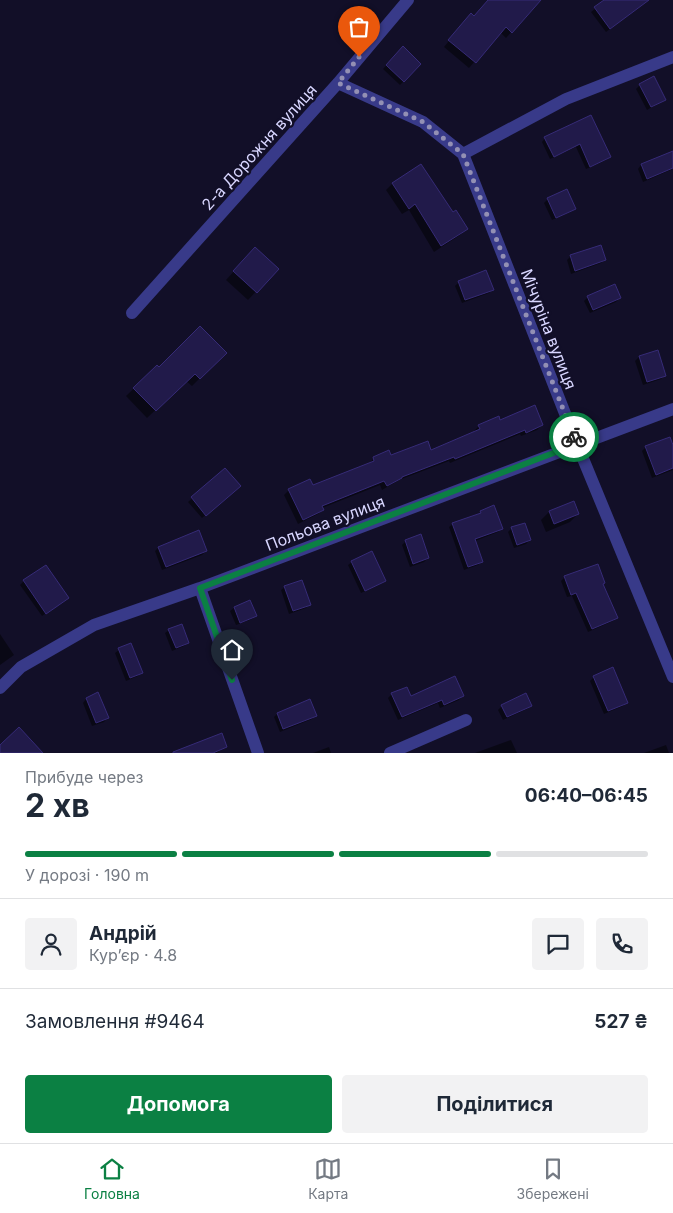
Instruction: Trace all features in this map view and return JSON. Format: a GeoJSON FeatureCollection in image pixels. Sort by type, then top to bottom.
{"type":"FeatureCollection","features":[{"type":"Feature","properties":{"kind":"street","name":"2-а Дорожня вулиця"},"geometry":{"type":"LineString","coordinates":[[132,313],[338,83],[408,0]]}},
{"type":"Feature","properties":{"kind":"street"},"geometry":{"type":"LineString","coordinates":[[463,154],[566,99],[673,57]]}},
{"type":"Feature","properties":{"kind":"street","name":"Мічуріна вулиця"},"geometry":{"type":"LineString","coordinates":[[338,83],[423,122],[463,154],[577,444],[673,677]]}},
{"type":"Feature","properties":{"kind":"street","name":"Польова вулиця"},"geometry":{"type":"LineString","coordinates":[[0,688],[21,667],[94,625],[200,588],[673,409]]}},
{"type":"Feature","properties":{"kind":"street"},"geometry":{"type":"LineString","coordinates":[[200,588],[258,753]]}},
{"type":"Feature","properties":{"kind":"street"},"geometry":{"type":"LineString","coordinates":[[390,753],[466,720]]}},
{"type":"Feature","properties":{"kind":"building"},"geometry":{"type":"Polygon","coordinates":[[[488,0],[541,0],[512,33],[506,27],[476,63],[448,40],[471,13],[474,16],[488,0]]]}},
{"type":"Feature","properties":{"kind":"building"},"geometry":{"type":"Polygon","coordinates":[[[604,0],[649,0],[610,29],[594,7],[604,0]]]}},
{"type":"Feature","properties":{"kind":"building"},"geometry":{"type":"Polygon","coordinates":[[[403,46],[421,64],[404,82],[386,65],[403,46]]]}},
{"type":"Feature","properties":{"kind":"building"},"geometry":{"type":"Polygon","coordinates":[[[654,76],[666,100],[651,107],[639,84],[654,76]]]}},
{"type":"Feature","properties":{"kind":"building"},"geometry":{"type":"Polygon","coordinates":[[[591,115],[611,157],[590,167],[580,144],[554,157],[544,137],[591,115]]]}},
{"type":"Feature","properties":{"kind":"building"},"geometry":{"type":"Polygon","coordinates":[[[673,151],[673,168],[647,179],[641,164],[673,151]]]}},
{"type":"Feature","properties":{"kind":"building"},"geometry":{"type":"Polygon","coordinates":[[[421,164],[453,212],[456,210],[468,229],[441,246],[415,204],[409,209],[392,183],[421,164]]]}},
{"type":"Feature","properties":{"kind":"building"},"geometry":{"type":"Polygon","coordinates":[[[567,189],[576,209],[556,218],[547,198],[567,189]]]}},
{"type":"Feature","properties":{"kind":"building"},"geometry":{"type":"Polygon","coordinates":[[[601,245],[606,260],[575,271],[570,255],[601,245]]]}},
{"type":"Feature","properties":{"kind":"building"},"geometry":{"type":"Polygon","coordinates":[[[255,247],[279,269],[257,293],[233,271],[255,247]]]}},
{"type":"Feature","properties":{"kind":"building"},"geometry":{"type":"Polygon","coordinates":[[[486,270],[494,290],[465,300],[458,281],[486,270]]]}},
{"type":"Feature","properties":{"kind":"building"},"geometry":{"type":"Polygon","coordinates":[[[615,284],[621,298],[593,310],[587,296],[615,284]]]}},
{"type":"Feature","properties":{"kind":"building"},"geometry":{"type":"Polygon","coordinates":[[[200,326],[227,353],[200,379],[195,374],[156,411],[133,388],[157,365],[159,367],[200,326]]]}},
{"type":"Feature","properties":{"kind":"building"},"geometry":{"type":"Polygon","coordinates":[[[658,350],[666,376],[647,382],[639,356],[658,350]]]}},
{"type":"Feature","properties":{"kind":"building"},"geometry":{"type":"Polygon","coordinates":[[[535,405],[543,425],[526,433],[525,430],[455,459],[454,457],[402,477],[387,486],[384,481],[322,506],[324,510],[303,520],[288,489],[310,479],[313,485],[374,461],[373,457],[389,450],[391,455],[428,441],[431,450],[480,429],[478,425],[499,416],[500,420],[535,405]]]}},
{"type":"Feature","properties":{"kind":"building"},"geometry":{"type":"Polygon","coordinates":[[[670,437],[673,445],[673,468],[656,475],[645,446],[670,437]]]}},
{"type":"Feature","properties":{"kind":"building"},"geometry":{"type":"Polygon","coordinates":[[[225,468],[241,486],[206,516],[191,497],[225,468]]]}},
{"type":"Feature","properties":{"kind":"building"},"geometry":{"type":"Polygon","coordinates":[[[574,501],[579,514],[554,524],[549,511],[574,501]]]}},
{"type":"Feature","properties":{"kind":"building"},"geometry":{"type":"Polygon","coordinates":[[[494,505],[503,529],[475,539],[483,562],[468,567],[452,523],[481,513],[480,511],[494,505]]]}},
{"type":"Feature","properties":{"kind":"building"},"geometry":{"type":"Polygon","coordinates":[[[525,523],[531,540],[517,545],[511,527],[525,523]]]}},
{"type":"Feature","properties":{"kind":"building"},"geometry":{"type":"Polygon","coordinates":[[[199,530],[207,551],[166,567],[158,547],[199,530]]]}},
{"type":"Feature","properties":{"kind":"building"},"geometry":{"type":"Polygon","coordinates":[[[421,534],[429,558],[413,564],[405,540],[421,534]]]}},
{"type":"Feature","properties":{"kind":"building"},"geometry":{"type":"Polygon","coordinates":[[[372,551],[386,581],[365,591],[351,561],[372,551]]]}},
{"type":"Feature","properties":{"kind":"building"},"geometry":{"type":"Polygon","coordinates":[[[598,564],[605,583],[603,584],[618,618],[592,629],[576,593],[571,595],[564,576],[598,564]]]}},
{"type":"Feature","properties":{"kind":"building"},"geometry":{"type":"Polygon","coordinates":[[[46,565],[69,598],[46,614],[23,580],[46,565]]]}},
{"type":"Feature","properties":{"kind":"building"},"geometry":{"type":"Polygon","coordinates":[[[302,580],[311,605],[293,611],[284,586],[302,580]]]}},
{"type":"Feature","properties":{"kind":"building"},"geometry":{"type":"Polygon","coordinates":[[[250,600],[257,616],[240,623],[234,607],[250,600]]]}},
{"type":"Feature","properties":{"kind":"building"},"geometry":{"type":"Polygon","coordinates":[[[182,624],[189,643],[176,648],[168,629],[182,624]]]}},
{"type":"Feature","properties":{"kind":"building"},"geometry":{"type":"Polygon","coordinates":[[[131,643],[143,673],[130,678],[118,648],[131,643]]]}},
{"type":"Feature","properties":{"kind":"building"},"geometry":{"type":"Polygon","coordinates":[[[613,667],[628,703],[608,711],[593,676],[613,667]]]}},
{"type":"Feature","properties":{"kind":"building"},"geometry":{"type":"Polygon","coordinates":[[[455,676],[464,696],[444,705],[442,700],[402,717],[391,693],[407,687],[411,696],[455,676]]]}},
{"type":"Feature","properties":{"kind":"building"},"geometry":{"type":"Polygon","coordinates":[[[98,692],[109,718],[96,723],[86,698],[98,692]]]}},
{"type":"Feature","properties":{"kind":"building"},"geometry":{"type":"Polygon","coordinates":[[[526,693],[532,706],[507,717],[501,705],[526,693]]]}},
{"type":"Feature","properties":{"kind":"building"},"geometry":{"type":"Polygon","coordinates":[[[310,699],[317,716],[283,729],[277,713],[310,699]]]}},
{"type":"Feature","properties":{"kind":"building"},"geometry":{"type":"Polygon","coordinates":[[[19,727],[43,753],[0,753],[0,745],[19,727]]]}},
{"type":"Feature","properties":{"kind":"building"},"geometry":{"type":"Polygon","coordinates":[[[222,733],[227,747],[213,753],[173,753],[173,752],[222,733]]]}},
{"type":"Feature","properties":{"kind":"way so far"},"geometry":{"type":"LineString","coordinates":[[359,57],[338,83],[423,122],[463,154],[574,437]]}},
{"type":"Feature","properties":{"kind":"route"},"geometry":{"type":"LineString","coordinates":[[232,680],[200,588],[577,444],[574,437]]}}]}
